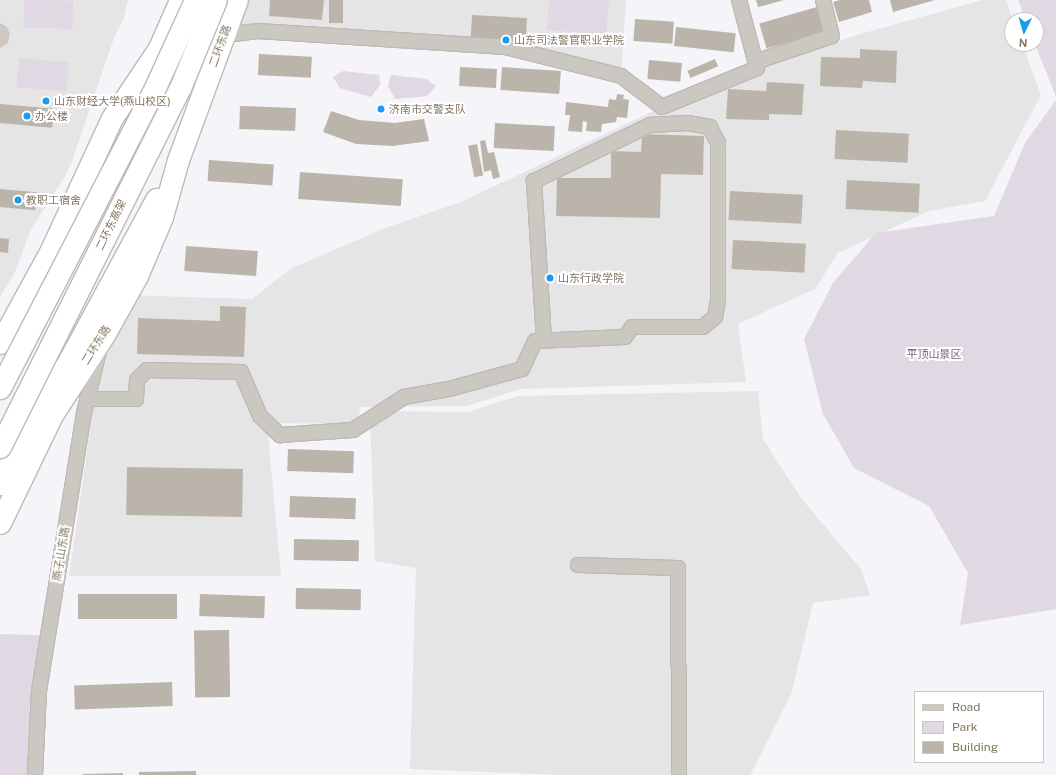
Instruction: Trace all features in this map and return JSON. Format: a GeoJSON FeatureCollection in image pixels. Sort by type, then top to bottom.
{"type":"FeatureCollection","features":[{"type":"Feature","properties":{"kind":"highway"},"geometry":{"type":"LineString","coordinates":[[0,355],[44,282],[180,0]]}},
{"type":"Feature","properties":{"kind":"highway"},"geometry":{"type":"LineString","coordinates":[[0,388],[152,94],[195,0]]}},
{"type":"Feature","properties":{"kind":"highway","name":"二环东高架"},"geometry":{"type":"LineString","coordinates":[[0,447],[180,88],[216,0]]}},
{"type":"Feature","properties":{"kind":"highway","name":"二环东路"},"geometry":{"type":"LineString","coordinates":[[0,523],[52,415],[104,335],[137,276],[159,223],[178,160],[237,0]]}},
{"type":"Feature","properties":{"kind":"highway"},"geometry":{"type":"LineString","coordinates":[[0,343],[50,252],[112,118],[153,57]]}},
{"type":"Feature","properties":{"kind":"highway"},"geometry":{"type":"LineString","coordinates":[[0,388],[120,151],[136,110],[153,57]]}},
{"type":"Feature","properties":{"kind":"highway"},"geometry":{"type":"LineString","coordinates":[[0,500],[47,402],[178,160]]}},
{"type":"Feature","properties":{"kind":"highway","name":"二环东路"},"geometry":{"type":"LineString","coordinates":[[0,484],[40,396],[137,209],[178,160]]}},
{"type":"Feature","properties":{"kind":"highway"},"geometry":{"type":"LineString","coordinates":[[0,475],[34,380]]}},
{"type":"Feature","properties":{"kind":"street"},"geometry":{"type":"LineString","coordinates":[[153,57],[224,35],[258,31],[506,48],[621,76],[662,107],[757,68],[739,0]]}},
{"type":"Feature","properties":{"kind":"street"},"geometry":{"type":"LineString","coordinates":[[755,62],[832,36],[824,0]]}},
{"type":"Feature","properties":{"kind":"street"},"geometry":{"type":"LineString","coordinates":[[87,399],[136,399],[137,380],[147,370],[241,372],[260,416],[280,435],[353,430],[404,397],[449,388],[522,369],[535,341],[544,341],[625,337],[632,327],[703,327],[716,317],[718,300],[718,143],[710,127],[686,123],[650,125],[534,181],[544,341]]}},
{"type":"Feature","properties":{"kind":"street","name":"燕子山东路"},"geometry":{"type":"LineString","coordinates":[[35,775],[39,691],[87,399],[104,335]]}},
{"type":"Feature","properties":{"kind":"street"},"geometry":{"type":"LineString","coordinates":[[578,565],[678,568],[678,775]]}},
{"type":"Feature","properties":{"kind":"shaded area","name":"山东财经大学(燕山校区)"},"geometry":{"type":"Polygon","coordinates":[[[0,0],[128,0],[124,18],[114,38],[71,164],[64,178],[31,229],[15,272],[0,297],[0,0]]]}},
{"type":"Feature","properties":{"kind":"shaded area","name":"山东司法警官职业学院"},"geometry":{"type":"Polygon","coordinates":[[[237,0],[626,0],[621,76],[505,47],[224,35],[237,0]]]}},
{"type":"Feature","properties":{"kind":"shaded area","name":"山东行政学院"},"geometry":{"type":"Polygon","coordinates":[[[982,0],[1006,0],[1010,12],[1004,12],[1004,52],[1025,52],[1041,95],[985,201],[929,211],[838,253],[815,289],[738,324],[746,382],[520,389],[467,406],[360,407],[358,424],[267,423],[281,576],[69,576],[104,335],[126,295],[252,299],[292,268],[385,228],[461,202],[662,107],[757,68],[857,35],[982,0]]]}},
{"type":"Feature","properties":{"kind":"shaded area"},"geometry":{"type":"Polygon","coordinates":[[[0,23],[7,27],[10,34],[8,43],[0,48],[0,23]]]}},
{"type":"Feature","properties":{"kind":"shaded area"},"geometry":{"type":"Polygon","coordinates":[[[758,391],[763,439],[801,498],[861,569],[870,595],[813,603],[791,695],[750,775],[563,775],[410,769],[416,568],[375,561],[370,411],[468,412],[518,396],[758,391]]]}},
{"type":"Feature","properties":{"kind":"green space"},"geometry":{"type":"Polygon","coordinates":[[[24,0],[73,1],[73,29],[24,28],[24,0]]]}},
{"type":"Feature","properties":{"kind":"green space"},"geometry":{"type":"Polygon","coordinates":[[[549,0],[609,0],[606,35],[547,30],[549,0]]]}},
{"type":"Feature","properties":{"kind":"green space"},"geometry":{"type":"Polygon","coordinates":[[[1018,0],[1056,0],[1056,97],[1038,52],[1044,52],[1044,12],[1023,12],[1018,0]]]}},
{"type":"Feature","properties":{"kind":"green space"},"geometry":{"type":"Polygon","coordinates":[[[19,58],[69,62],[66,91],[16,87],[19,58]]]}},
{"type":"Feature","properties":{"kind":"green space"},"geometry":{"type":"Polygon","coordinates":[[[343,71],[379,75],[380,85],[371,97],[340,88],[333,77],[343,71]]]}},
{"type":"Feature","properties":{"kind":"green space"},"geometry":{"type":"Polygon","coordinates":[[[391,75],[427,79],[436,86],[427,96],[395,99],[388,86],[391,75]]]}},
{"type":"Feature","properties":{"kind":"green space","name":"平顶山景区"},"geometry":{"type":"Polygon","coordinates":[[[1056,100],[1056,609],[960,625],[968,573],[929,506],[854,468],[823,414],[804,339],[833,283],[876,233],[994,216],[1025,143],[1056,100]]]}},
{"type":"Feature","properties":{"kind":"green space"},"geometry":{"type":"Polygon","coordinates":[[[0,634],[40,635],[34,687],[29,775],[0,775],[0,634]]]}},
{"type":"Feature","properties":{"kind":"building"},"geometry":{"type":"Polygon","coordinates":[[[270,0],[324,0],[322,20],[269,16],[270,0]]]}},
{"type":"Feature","properties":{"kind":"building"},"geometry":{"type":"Polygon","coordinates":[[[329,0],[343,0],[343,23],[329,23],[329,0]]]}},
{"type":"Feature","properties":{"kind":"building"},"geometry":{"type":"Polygon","coordinates":[[[756,0],[784,0],[758,7],[756,0]]]}},
{"type":"Feature","properties":{"kind":"building"},"geometry":{"type":"Polygon","coordinates":[[[840,0],[869,0],[872,12],[839,22],[833,2],[840,0]]]}},
{"type":"Feature","properties":{"kind":"building"},"geometry":{"type":"Polygon","coordinates":[[[890,0],[935,0],[893,12],[890,0]]]}},
{"type":"Feature","properties":{"kind":"building"},"geometry":{"type":"Polygon","coordinates":[[[817,7],[824,32],[766,49],[759,24],[817,7]]]}},
{"type":"Feature","properties":{"kind":"building"},"geometry":{"type":"Polygon","coordinates":[[[472,15],[527,18],[526,42],[471,39],[472,15]]]}},
{"type":"Feature","properties":{"kind":"building"},"geometry":{"type":"Polygon","coordinates":[[[635,19],[674,22],[672,44],[633,41],[635,19]]]}},
{"type":"Feature","properties":{"kind":"building"},"geometry":{"type":"Polygon","coordinates":[[[676,27],[736,33],[734,52],[674,46],[676,27]]]}},
{"type":"Feature","properties":{"kind":"building"},"geometry":{"type":"Polygon","coordinates":[[[860,49],[897,51],[896,83],[863,81],[862,88],[820,86],[821,57],[860,58],[860,49]]]}},
{"type":"Feature","properties":{"kind":"building"},"geometry":{"type":"Polygon","coordinates":[[[259,54],[312,57],[311,78],[258,75],[259,54]]]}},
{"type":"Feature","properties":{"kind":"building"},"geometry":{"type":"Polygon","coordinates":[[[715,59],[718,66],[691,78],[687,71],[715,59]]]}},
{"type":"Feature","properties":{"kind":"building"},"geometry":{"type":"Polygon","coordinates":[[[649,60],[682,63],[680,82],[647,79],[649,60]]]}},
{"type":"Feature","properties":{"kind":"building"},"geometry":{"type":"Polygon","coordinates":[[[460,67],[497,69],[496,88],[459,86],[460,67]]]}},
{"type":"Feature","properties":{"kind":"building"},"geometry":{"type":"Polygon","coordinates":[[[502,67],[561,71],[559,94],[500,90],[502,67]]]}},
{"type":"Feature","properties":{"kind":"building"},"geometry":{"type":"Polygon","coordinates":[[[767,82],[804,84],[802,115],[769,114],[769,120],[726,119],[728,89],[766,91],[767,82]]]}},
{"type":"Feature","properties":{"kind":"building"},"geometry":{"type":"Polygon","coordinates":[[[617,94],[624,95],[623,99],[629,100],[627,118],[617,117],[616,122],[602,124],[601,132],[586,131],[587,122],[583,121],[582,132],[568,131],[570,115],[565,115],[566,102],[608,107],[609,99],[616,100],[617,94]]]}},
{"type":"Feature","properties":{"kind":"building","name":"办公楼"},"geometry":{"type":"Polygon","coordinates":[[[0,104],[54,109],[52,128],[0,123],[0,104]]]}},
{"type":"Feature","properties":{"kind":"building"},"geometry":{"type":"Polygon","coordinates":[[[240,106],[296,108],[295,131],[239,129],[240,106]]]}},
{"type":"Feature","properties":{"kind":"building"},"geometry":{"type":"Polygon","coordinates":[[[331,111],[359,120],[395,123],[424,119],[429,141],[393,146],[356,144],[323,132],[331,111]]]}},
{"type":"Feature","properties":{"kind":"building"},"geometry":{"type":"Polygon","coordinates":[[[495,123],[555,126],[554,151],[494,148],[495,123]]]}},
{"type":"Feature","properties":{"kind":"building"},"geometry":{"type":"Polygon","coordinates":[[[836,130],[909,134],[907,163],[834,159],[836,130]]]}},
{"type":"Feature","properties":{"kind":"building"},"geometry":{"type":"Polygon","coordinates":[[[642,134],[704,136],[703,175],[661,174],[660,218],[556,216],[557,178],[611,178],[611,151],[641,152],[642,134]]]}},
{"type":"Feature","properties":{"kind":"building"},"geometry":{"type":"Polygon","coordinates":[[[485,140],[488,153],[494,152],[500,177],[493,179],[491,170],[484,172],[480,141],[485,140]]]}},
{"type":"Feature","properties":{"kind":"building"},"geometry":{"type":"Polygon","coordinates":[[[477,144],[483,175],[474,177],[468,146],[477,144]]]}},
{"type":"Feature","properties":{"kind":"building"},"geometry":{"type":"Polygon","coordinates":[[[209,160],[274,165],[272,185],[208,181],[209,160]]]}},
{"type":"Feature","properties":{"kind":"building"},"geometry":{"type":"Polygon","coordinates":[[[300,172],[403,179],[401,206],[298,199],[300,172]]]}},
{"type":"Feature","properties":{"kind":"building"},"geometry":{"type":"Polygon","coordinates":[[[847,180],[920,184],[918,213],[845,209],[847,180]]]}},
{"type":"Feature","properties":{"kind":"building","name":"教职工宿舍"},"geometry":{"type":"Polygon","coordinates":[[[0,189],[37,192],[35,210],[0,207],[0,189]]]}},
{"type":"Feature","properties":{"kind":"building"},"geometry":{"type":"Polygon","coordinates":[[[730,191],[803,195],[801,224],[728,220],[730,191]]]}},
{"type":"Feature","properties":{"kind":"building"},"geometry":{"type":"Polygon","coordinates":[[[0,238],[9,239],[8,253],[0,252],[0,238]]]}},
{"type":"Feature","properties":{"kind":"building"},"geometry":{"type":"Polygon","coordinates":[[[733,240],[806,244],[804,273],[731,269],[733,240]]]}},
{"type":"Feature","properties":{"kind":"building"},"geometry":{"type":"Polygon","coordinates":[[[186,246],[258,251],[256,276],[184,271],[186,246]]]}},
{"type":"Feature","properties":{"kind":"building"},"geometry":{"type":"Polygon","coordinates":[[[220,306],[246,307],[244,357],[137,354],[138,318],[220,321],[220,306]]]}},
{"type":"Feature","properties":{"kind":"building"},"geometry":{"type":"Polygon","coordinates":[[[288,449],[354,451],[353,473],[287,471],[288,449]]]}},
{"type":"Feature","properties":{"kind":"building"},"geometry":{"type":"Polygon","coordinates":[[[127,467],[243,469],[242,517],[126,515],[127,467]]]}},
{"type":"Feature","properties":{"kind":"building"},"geometry":{"type":"Polygon","coordinates":[[[290,496],[356,498],[355,519],[289,517],[290,496]]]}},
{"type":"Feature","properties":{"kind":"building"},"geometry":{"type":"Polygon","coordinates":[[[294,539],[359,540],[359,561],[294,560],[294,539]]]}},
{"type":"Feature","properties":{"kind":"building"},"geometry":{"type":"Polygon","coordinates":[[[296,588],[361,589],[361,610],[296,609],[296,588]]]}},
{"type":"Feature","properties":{"kind":"building"},"geometry":{"type":"Polygon","coordinates":[[[78,594],[177,594],[177,619],[78,619],[78,594]]]}},
{"type":"Feature","properties":{"kind":"building"},"geometry":{"type":"Polygon","coordinates":[[[200,594],[265,596],[264,618],[199,616],[200,594]]]}},
{"type":"Feature","properties":{"kind":"building"},"geometry":{"type":"Polygon","coordinates":[[[229,630],[230,697],[195,698],[194,631],[229,630]]]}},
{"type":"Feature","properties":{"kind":"building"},"geometry":{"type":"Polygon","coordinates":[[[172,682],[173,706],[75,709],[74,685],[172,682]]]}},
{"type":"Feature","properties":{"kind":"building"},"geometry":{"type":"Polygon","coordinates":[[[196,771],[196,775],[139,775],[139,772],[196,771]]]}},
{"type":"Feature","properties":{"kind":"building"},"geometry":{"type":"Polygon","coordinates":[[[123,773],[123,775],[83,775],[83,774],[123,773]]]}},
{"type":"Feature","properties":{"kind":"place","name":"山东司法警官职业学院"},"geometry":{"type":"Point","coordinates":[506,40]}},
{"type":"Feature","properties":{"kind":"place","name":"山东财经大学(燕山校区)"},"geometry":{"type":"Point","coordinates":[46,101]}},
{"type":"Feature","properties":{"kind":"place","name":"济南市交警支队"},"geometry":{"type":"Point","coordinates":[381,109]}},
{"type":"Feature","properties":{"kind":"place","name":"办公楼"},"geometry":{"type":"Point","coordinates":[27,116]}},
{"type":"Feature","properties":{"kind":"place","name":"教职工宿舍"},"geometry":{"type":"Point","coordinates":[18,200]}},
{"type":"Feature","properties":{"kind":"place","name":"山东行政学院"},"geometry":{"type":"Point","coordinates":[550,278]}}]}
